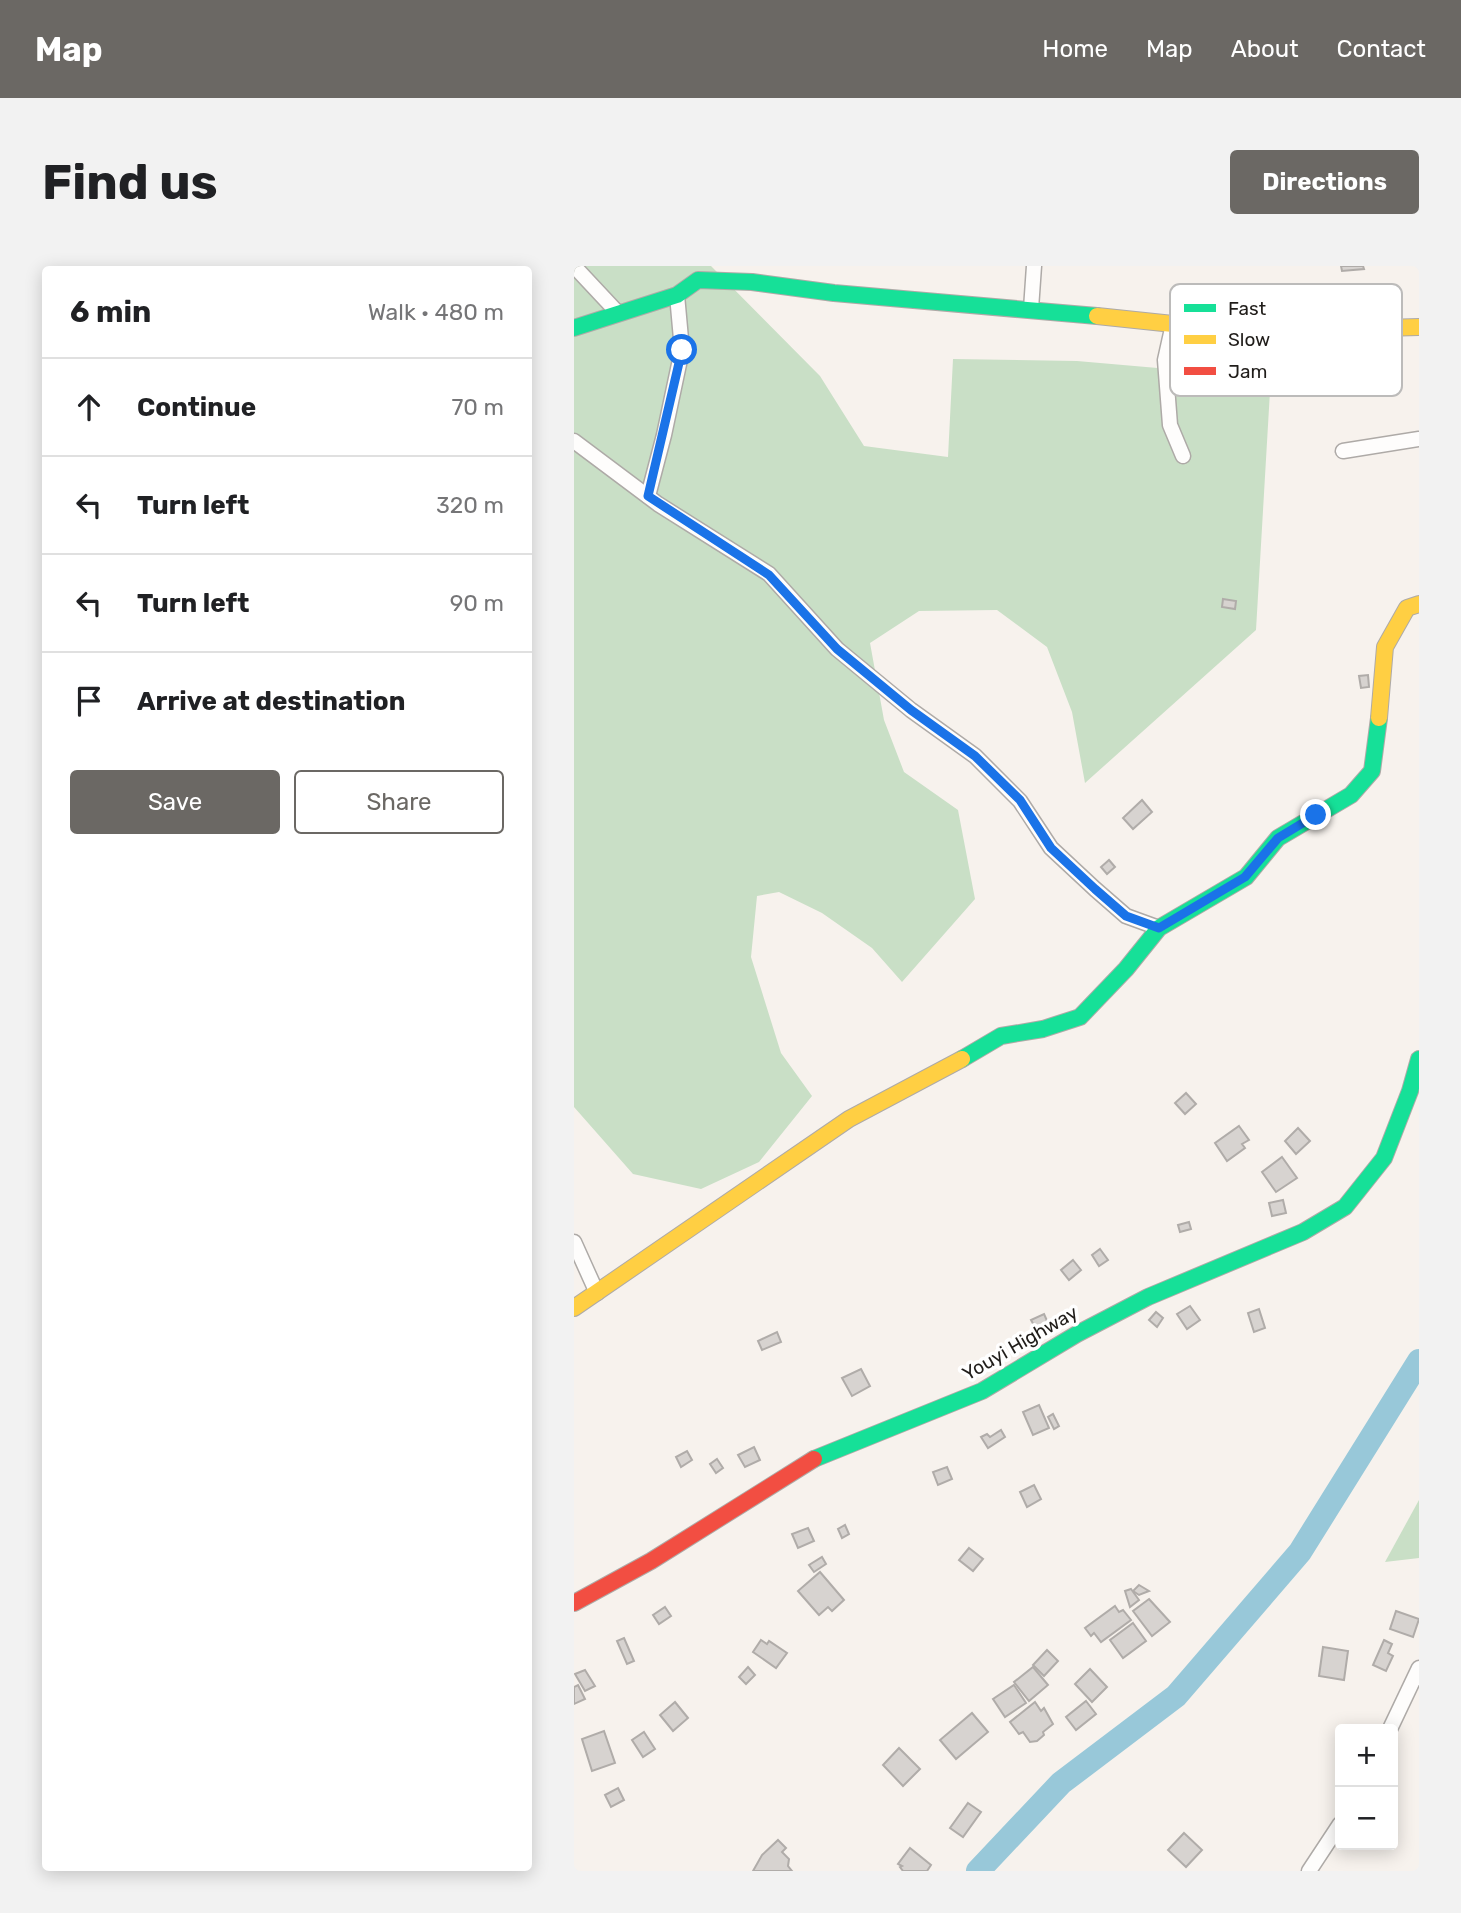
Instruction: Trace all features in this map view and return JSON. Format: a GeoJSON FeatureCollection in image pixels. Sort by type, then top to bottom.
{"type":"FeatureCollection","features":[{"type":"Feature","properties":{"kind":"street"},"geometry":{"type":"LineString","coordinates":[[1031,309],[1034,266]]}},
{"type":"Feature","properties":{"kind":"street"},"geometry":{"type":"LineString","coordinates":[[574,267],[618,313]]}},
{"type":"Feature","properties":{"kind":"street"},"geometry":{"type":"LineString","coordinates":[[574,328],[677,295],[698,273],[834,293],[1170,324]]}},
{"type":"Feature","properties":{"kind":"street"},"geometry":{"type":"LineString","coordinates":[[648,496],[682,350],[677,295]]}},
{"type":"Feature","properties":{"kind":"street"},"geometry":{"type":"LineString","coordinates":[[1170,338],[1165,360],[1170,425],[1183,456]]}},
{"type":"Feature","properties":{"kind":"street"},"geometry":{"type":"LineString","coordinates":[[1343,451],[1419,439]]}},
{"type":"Feature","properties":{"kind":"street"},"geometry":{"type":"LineString","coordinates":[[574,441],[648,496],[769,575],[837,649],[911,710],[975,756],[1020,800],[1051,848],[1095,889],[1126,916],[1159,928]]}},
{"type":"Feature","properties":{"kind":"street"},"geometry":{"type":"LineString","coordinates":[[574,1308],[849,1119],[1001,1036],[1080,1017],[1126,970],[1159,928],[1245,877],[1278,838],[1351,795],[1372,771],[1385,647],[1407,608],[1419,604]]}},
{"type":"Feature","properties":{"kind":"street","name":"Youyi Highway"},"geometry":{"type":"LineString","coordinates":[[574,1604],[651,1561],[805,1463],[982,1391],[1077,1334],[1148,1297],[1303,1232],[1345,1207],[1384,1158],[1410,1091],[1419,1059]]}},
{"type":"Feature","properties":{"kind":"street"},"geometry":{"type":"LineString","coordinates":[[574,1242],[597,1293]]}},
{"type":"Feature","properties":{"kind":"street"},"geometry":{"type":"LineString","coordinates":[[1392,1724],[1419,1668]]}},
{"type":"Feature","properties":{"kind":"street"},"geometry":{"type":"LineString","coordinates":[[1308,1871],[1335,1831]]}},
{"type":"Feature","properties":{"kind":"green space"},"geometry":{"type":"Polygon","coordinates":[[[574,266],[711,266],[820,376],[864,446],[948,457],[953,359],[1077,361],[1170,369],[1170,396],[1270,396],[1256,630],[1085,783],[1072,712],[1047,647],[997,610],[919,611],[870,643],[884,720],[904,772],[958,810],[975,899],[902,982],[872,948],[822,913],[779,892],[757,896],[751,957],[781,1053],[812,1096],[759,1162],[701,1189],[633,1174],[574,1107],[574,266]]]}},
{"type":"Feature","properties":{"kind":"green space"},"geometry":{"type":"Polygon","coordinates":[[[1419,1500],[1419,1558],[1385,1562],[1419,1500]]]}},
{"type":"Feature","properties":{"kind":"building"},"geometry":{"type":"Polygon","coordinates":[[[1341,266],[1363,266],[1364,269],[1342,271],[1341,266]]]}},
{"type":"Feature","properties":{"kind":"building"},"geometry":{"type":"Polygon","coordinates":[[[1223,599],[1236,601],[1235,609],[1222,607],[1223,599]]]}},
{"type":"Feature","properties":{"kind":"building"},"geometry":{"type":"Polygon","coordinates":[[[1368,675],[1369,687],[1361,688],[1359,676],[1368,675]]]}},
{"type":"Feature","properties":{"kind":"building"},"geometry":{"type":"Polygon","coordinates":[[[1142,800],[1152,812],[1133,829],[1123,818],[1142,800]]]}},
{"type":"Feature","properties":{"kind":"building"},"geometry":{"type":"Polygon","coordinates":[[[1109,860],[1115,867],[1107,874],[1101,867],[1109,860]]]}},
{"type":"Feature","properties":{"kind":"building"},"geometry":{"type":"Polygon","coordinates":[[[1186,1093],[1196,1104],[1185,1114],[1175,1103],[1186,1093]]]}},
{"type":"Feature","properties":{"kind":"building"},"geometry":{"type":"Polygon","coordinates":[[[1239,1126],[1249,1140],[1242,1144],[1245,1148],[1227,1161],[1215,1143],[1239,1126]]]}},
{"type":"Feature","properties":{"kind":"building"},"geometry":{"type":"Polygon","coordinates":[[[1298,1128],[1310,1141],[1296,1154],[1285,1141],[1298,1128]]]}},
{"type":"Feature","properties":{"kind":"building"},"geometry":{"type":"Polygon","coordinates":[[[1282,1157],[1297,1178],[1276,1192],[1262,1172],[1282,1157]]]}},
{"type":"Feature","properties":{"kind":"building"},"geometry":{"type":"Polygon","coordinates":[[[1283,1200],[1286,1213],[1272,1216],[1269,1203],[1283,1200]]]}},
{"type":"Feature","properties":{"kind":"building"},"geometry":{"type":"Polygon","coordinates":[[[1189,1222],[1191,1229],[1180,1232],[1178,1225],[1189,1222]]]}},
{"type":"Feature","properties":{"kind":"building"},"geometry":{"type":"Polygon","coordinates":[[[1100,1249],[1108,1260],[1099,1266],[1092,1255],[1100,1249]]]}},
{"type":"Feature","properties":{"kind":"building"},"geometry":{"type":"Polygon","coordinates":[[[1073,1260],[1081,1270],[1069,1280],[1061,1270],[1073,1260]]]}},
{"type":"Feature","properties":{"kind":"building"},"geometry":{"type":"Polygon","coordinates":[[[1190,1306],[1200,1320],[1187,1329],[1177,1314],[1190,1306]]]}},
{"type":"Feature","properties":{"kind":"building"},"geometry":{"type":"Polygon","coordinates":[[[1259,1309],[1265,1328],[1254,1332],[1248,1313],[1259,1309]]]}},
{"type":"Feature","properties":{"kind":"building"},"geometry":{"type":"Polygon","coordinates":[[[1156,1312],[1163,1318],[1157,1327],[1149,1320],[1156,1312]]]}},
{"type":"Feature","properties":{"kind":"building"},"geometry":{"type":"Polygon","coordinates":[[[1044,1314],[1048,1323],[1036,1329],[1031,1320],[1044,1314]]]}},
{"type":"Feature","properties":{"kind":"building"},"geometry":{"type":"Polygon","coordinates":[[[777,1332],[781,1342],[762,1350],[758,1341],[777,1332]]]}},
{"type":"Feature","properties":{"kind":"building"},"geometry":{"type":"Polygon","coordinates":[[[861,1369],[870,1386],[852,1396],[842,1378],[861,1369]]]}},
{"type":"Feature","properties":{"kind":"building"},"geometry":{"type":"Polygon","coordinates":[[[1039,1405],[1049,1428],[1033,1435],[1023,1412],[1039,1405]]]}},
{"type":"Feature","properties":{"kind":"building"},"geometry":{"type":"Polygon","coordinates":[[[1053,1414],[1059,1426],[1054,1429],[1048,1417],[1053,1414]]]}},
{"type":"Feature","properties":{"kind":"building"},"geometry":{"type":"Polygon","coordinates":[[[1001,1430],[1005,1437],[988,1448],[981,1437],[987,1434],[990,1437],[1001,1430]]]}},
{"type":"Feature","properties":{"kind":"building"},"geometry":{"type":"Polygon","coordinates":[[[754,1447],[760,1460],[745,1467],[738,1455],[754,1447]]]}},
{"type":"Feature","properties":{"kind":"building"},"geometry":{"type":"Polygon","coordinates":[[[687,1451],[692,1460],[681,1467],[676,1457],[687,1451]]]}},
{"type":"Feature","properties":{"kind":"building"},"geometry":{"type":"Polygon","coordinates":[[[717,1459],[723,1468],[716,1473],[710,1464],[717,1459]]]}},
{"type":"Feature","properties":{"kind":"building"},"geometry":{"type":"Polygon","coordinates":[[[947,1467],[952,1479],[938,1485],[933,1472],[947,1467]]]}},
{"type":"Feature","properties":{"kind":"building"},"geometry":{"type":"Polygon","coordinates":[[[1034,1485],[1041,1499],[1027,1507],[1020,1492],[1034,1485]]]}},
{"type":"Feature","properties":{"kind":"building"},"geometry":{"type":"Polygon","coordinates":[[[845,1525],[849,1534],[842,1538],[838,1529],[845,1525]]]}},
{"type":"Feature","properties":{"kind":"building"},"geometry":{"type":"Polygon","coordinates":[[[808,1528],[814,1541],[798,1548],[792,1534],[808,1528]]]}},
{"type":"Feature","properties":{"kind":"building"},"geometry":{"type":"Polygon","coordinates":[[[969,1548],[983,1559],[973,1571],[959,1560],[969,1548]]]}},
{"type":"Feature","properties":{"kind":"building"},"geometry":{"type":"Polygon","coordinates":[[[822,1557],[826,1564],[814,1572],[809,1565],[822,1557]]]}},
{"type":"Feature","properties":{"kind":"building"},"geometry":{"type":"Polygon","coordinates":[[[820,1572],[844,1600],[832,1611],[828,1607],[819,1615],[798,1591],[820,1572]]]}},
{"type":"Feature","properties":{"kind":"building"},"geometry":{"type":"Polygon","coordinates":[[[1139,1585],[1149,1591],[1139,1595],[1133,1591],[1139,1585]]]}},
{"type":"Feature","properties":{"kind":"building"},"geometry":{"type":"Polygon","coordinates":[[[1131,1589],[1139,1600],[1130,1607],[1125,1591],[1131,1589]]]}},
{"type":"Feature","properties":{"kind":"building"},"geometry":{"type":"Polygon","coordinates":[[[1149,1599],[1170,1622],[1152,1636],[1133,1611],[1149,1599]]]}},
{"type":"Feature","properties":{"kind":"building"},"geometry":{"type":"Polygon","coordinates":[[[1115,1606],[1119,1612],[1123,1610],[1131,1620],[1101,1642],[1094,1633],[1091,1636],[1085,1628],[1115,1606]]]}},
{"type":"Feature","properties":{"kind":"building"},"geometry":{"type":"Polygon","coordinates":[[[665,1607],[671,1616],[659,1624],[653,1615],[665,1607]]]}},
{"type":"Feature","properties":{"kind":"building"},"geometry":{"type":"Polygon","coordinates":[[[1396,1611],[1419,1619],[1413,1637],[1390,1629],[1396,1611]]]}},
{"type":"Feature","properties":{"kind":"building"},"geometry":{"type":"Polygon","coordinates":[[[1133,1623],[1146,1641],[1123,1658],[1110,1640],[1133,1623]]]}},
{"type":"Feature","properties":{"kind":"building"},"geometry":{"type":"Polygon","coordinates":[[[624,1638],[634,1661],[627,1664],[617,1641],[624,1638]]]}},
{"type":"Feature","properties":{"kind":"building"},"geometry":{"type":"Polygon","coordinates":[[[761,1640],[767,1644],[769,1641],[787,1653],[776,1668],[753,1652],[761,1640]]]}},
{"type":"Feature","properties":{"kind":"building"},"geometry":{"type":"Polygon","coordinates":[[[1384,1640],[1392,1644],[1388,1653],[1393,1656],[1386,1671],[1373,1665],[1384,1640]]]}},
{"type":"Feature","properties":{"kind":"building"},"geometry":{"type":"Polygon","coordinates":[[[1323,1647],[1348,1651],[1344,1680],[1319,1676],[1323,1647]]]}},
{"type":"Feature","properties":{"kind":"building"},"geometry":{"type":"Polygon","coordinates":[[[1047,1650],[1058,1661],[1044,1676],[1033,1665],[1047,1650]]]}},
{"type":"Feature","properties":{"kind":"building"},"geometry":{"type":"Polygon","coordinates":[[[748,1667],[755,1675],[746,1684],[739,1677],[748,1667]]]}},
{"type":"Feature","properties":{"kind":"building"},"geometry":{"type":"Polygon","coordinates":[[[1033,1667],[1048,1685],[1029,1701],[1014,1682],[1033,1667]]]}},
{"type":"Feature","properties":{"kind":"building"},"geometry":{"type":"Polygon","coordinates":[[[1090,1669],[1107,1687],[1092,1702],[1075,1684],[1090,1669]]]}},
{"type":"Feature","properties":{"kind":"building"},"geometry":{"type":"Polygon","coordinates":[[[585,1670],[595,1686],[585,1691],[575,1674],[585,1670]]]}},
{"type":"Feature","properties":{"kind":"building"},"geometry":{"type":"Polygon","coordinates":[[[578,1685],[585,1699],[574,1704],[574,1687],[578,1685]]]}},
{"type":"Feature","properties":{"kind":"building"},"geometry":{"type":"Polygon","coordinates":[[[1014,1685],[1026,1703],[1005,1717],[993,1699],[1014,1685]]]}},
{"type":"Feature","properties":{"kind":"building"},"geometry":{"type":"Polygon","coordinates":[[[1086,1701],[1096,1714],[1076,1730],[1066,1717],[1086,1701]]]}},
{"type":"Feature","properties":{"kind":"building"},"geometry":{"type":"Polygon","coordinates":[[[675,1702],[688,1718],[673,1731],[660,1715],[675,1702]]]}},
{"type":"Feature","properties":{"kind":"building"},"geometry":{"type":"Polygon","coordinates":[[[1035,1702],[1041,1711],[1044,1708],[1053,1724],[1037,1741],[1030,1742],[1023,1732],[1019,1734],[1010,1722],[1035,1702]]]}},
{"type":"Feature","properties":{"kind":"building"},"geometry":{"type":"Polygon","coordinates":[[[972,1713],[988,1732],[956,1759],[940,1740],[972,1713]]]}},
{"type":"Feature","properties":{"kind":"building"},"geometry":{"type":"Polygon","coordinates":[[[604,1731],[615,1763],[592,1771],[582,1739],[604,1731]]]}},
{"type":"Feature","properties":{"kind":"building"},"geometry":{"type":"Polygon","coordinates":[[[644,1732],[655,1749],[643,1757],[632,1740],[644,1732]]]}},
{"type":"Feature","properties":{"kind":"building"},"geometry":{"type":"Polygon","coordinates":[[[899,1748],[920,1769],[903,1786],[883,1765],[899,1748]]]}},
{"type":"Feature","properties":{"kind":"building"},"geometry":{"type":"Polygon","coordinates":[[[618,1788],[624,1800],[611,1807],[605,1795],[618,1788]]]}},
{"type":"Feature","properties":{"kind":"building"},"geometry":{"type":"Polygon","coordinates":[[[968,1803],[981,1812],[963,1837],[950,1828],[968,1803]]]}},
{"type":"Feature","properties":{"kind":"building"},"geometry":{"type":"Polygon","coordinates":[[[1184,1833],[1202,1850],[1186,1867],[1168,1850],[1184,1833]]]}},
{"type":"Feature","properties":{"kind":"building"},"geometry":{"type":"Polygon","coordinates":[[[778,1840],[786,1848],[782,1852],[789,1859],[788,1866],[792,1871],[753,1871],[762,1855],[778,1840]]]}},
{"type":"Feature","properties":{"kind":"building"},"geometry":{"type":"Polygon","coordinates":[[[910,1848],[931,1865],[927,1871],[903,1871],[900,1867],[902,1866],[898,1864],[910,1848]]]}},
{"type":"Feature","properties":{"kind":"waterway"},"geometry":{"type":"LineString","coordinates":[[978,1871],[1061,1783],[1176,1696],[1300,1552],[1419,1361]]}},
{"type":"Feature","properties":{"kind":"traffic: fast"},"geometry":{"type":"LineString","coordinates":[[574,328],[677,295],[698,280],[752,282],[834,293],[1097,316]]}},
{"type":"Feature","properties":{"kind":"traffic: fast"},"geometry":{"type":"LineString","coordinates":[[962,1059],[1001,1036],[1043,1029],[1080,1017],[1126,969],[1159,928],[1246,877],[1278,838],[1351,795],[1372,771],[1379,718]]}},
{"type":"Feature","properties":{"kind":"traffic: fast"},"geometry":{"type":"LineString","coordinates":[[814,1459],[982,1391],[1077,1334],[1148,1297],[1303,1232],[1345,1207],[1384,1158],[1410,1091],[1419,1059]]}},
{"type":"Feature","properties":{"kind":"traffic: slow"},"geometry":{"type":"LineString","coordinates":[[1097,316],[1170,324]]}},
{"type":"Feature","properties":{"kind":"traffic: slow"},"geometry":{"type":"LineString","coordinates":[[1402,327],[1419,327]]}},
{"type":"Feature","properties":{"kind":"traffic: slow"},"geometry":{"type":"LineString","coordinates":[[1379,718],[1385,647],[1407,608],[1419,604]]}},
{"type":"Feature","properties":{"kind":"traffic: slow"},"geometry":{"type":"LineString","coordinates":[[574,1308],[849,1119],[962,1059]]}},
{"type":"Feature","properties":{"kind":"traffic: jam"},"geometry":{"type":"LineString","coordinates":[[574,1603],[651,1561],[814,1459]]}},
{"type":"Feature","properties":{"kind":"route"},"geometry":{"type":"LineString","coordinates":[[682,350],[648,496],[769,575],[837,649],[911,710],[975,756],[1020,800],[1051,848],[1126,916],[1159,928],[1245,877],[1278,838],[1316,815]]}}]}
